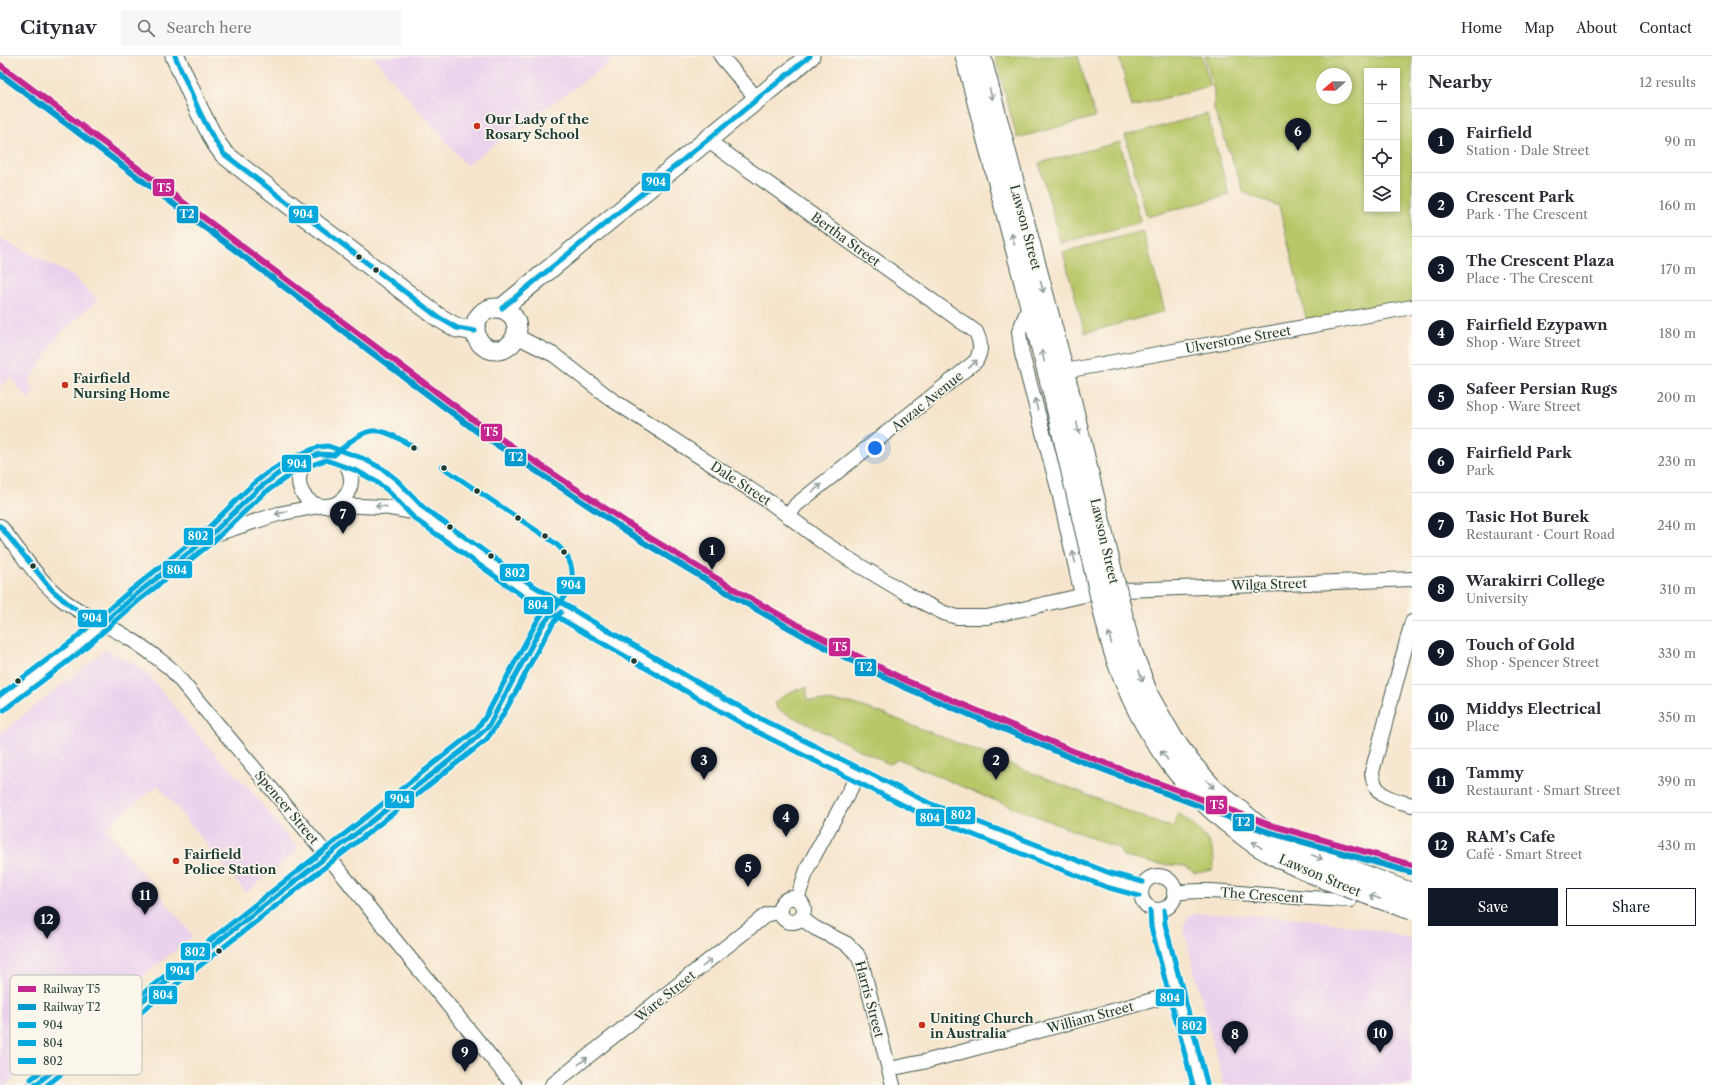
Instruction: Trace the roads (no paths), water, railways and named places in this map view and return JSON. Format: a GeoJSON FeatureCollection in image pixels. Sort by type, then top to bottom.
{"type":"FeatureCollection","features":[{"type":"Feature","properties":{"kind":"main road"},"geometry":{"type":"LineString","coordinates":[[175,56],[208,128],[224,154],[248,174],[438,317],[457,328],[475,331]]}},
{"type":"Feature","properties":{"kind":"main road"},"geometry":{"type":"LineString","coordinates":[[502,308],[810,56]]}},
{"type":"Feature","properties":{"kind":"main road","name":"Lawson Street"},"geometry":{"type":"LineString","coordinates":[[965,56],[1030,304],[1061,392],[1130,645],[1149,696],[1173,738],[1191,763],[1213,788],[1260,827],[1302,851],[1412,893]]}},
{"type":"Feature","properties":{"kind":"main road","name":"Lawson Street"},"geometry":{"type":"LineString","coordinates":[[981,56],[1065,371],[1061,392],[1113,649],[1129,694],[1142,722],[1158,747],[1184,782],[1216,814],[1259,847],[1295,867],[1332,882],[1412,910]]}},
{"type":"Feature","properties":{"kind":"main road"},"geometry":{"type":"LineString","coordinates":[[495,308],[502,308],[511,314],[517,325],[516,336],[512,342],[507,347],[493,350],[481,344],[475,331],[478,318],[482,313],[495,308]]}},
{"type":"Feature","properties":{"kind":"street"},"geometry":{"type":"LineString","coordinates":[[721,56],[757,99]]}},
{"type":"Feature","properties":{"kind":"street","name":"Bertha Street"},"geometry":{"type":"LineString","coordinates":[[707,140],[976,332],[981,342]]}},
{"type":"Feature","properties":{"kind":"street","name":"Dale Street"},"geometry":{"type":"LineString","coordinates":[[516,336],[554,355],[611,399],[788,515],[846,557],[914,598],[944,613],[957,618],[972,619],[1013,613],[1086,595],[1022,354],[1019,332],[1030,304]]}},
{"type":"Feature","properties":{"kind":"street","name":"Ulverstone Street"},"geometry":{"type":"LineString","coordinates":[[1065,371],[1412,307]]}},
{"type":"Feature","properties":{"kind":"street","name":"Anzac Avenue"},"geometry":{"type":"LineString","coordinates":[[788,515],[796,505],[976,361],[981,353],[981,342]]}},
{"type":"Feature","properties":{"kind":"street"},"geometry":{"type":"LineString","coordinates":[[0,704],[102,624],[134,596],[210,536],[271,479],[294,464],[307,460],[313,456],[327,453],[360,465],[379,475],[392,485],[419,513],[525,589],[741,716],[926,809],[1108,880],[1141,889]]}},
{"type":"Feature","properties":{"kind":"street"},"geometry":{"type":"LineString","coordinates":[[335,505],[348,495],[351,488],[351,471],[347,464],[341,459]]}},
{"type":"Feature","properties":{"kind":"street"},"geometry":{"type":"LineString","coordinates":[[307,460],[299,474],[300,486],[305,498],[319,506]]}},
{"type":"Feature","properties":{"kind":"street"},"geometry":{"type":"LineString","coordinates":[[210,536],[264,518],[319,506],[384,506],[419,513]]}},
{"type":"Feature","properties":{"kind":"street","name":"Spencer Street"},"geometry":{"type":"LineString","coordinates":[[0,526],[52,590],[72,607],[149,651],[171,669],[327,855],[514,1085]]}},
{"type":"Feature","properties":{"kind":"street","name":"Wilga Street"},"geometry":{"type":"LineString","coordinates":[[1125,590],[1412,579]]}},
{"type":"Feature","properties":{"kind":"street"},"geometry":{"type":"LineString","coordinates":[[142,1003],[327,855],[464,750],[481,735],[492,720],[542,626],[555,608]]}},
{"type":"Feature","properties":{"kind":"street"},"geometry":{"type":"LineString","coordinates":[[1412,622],[1372,772],[1372,781],[1377,790],[1383,795],[1412,805]]}},
{"type":"Feature","properties":{"kind":"street"},"geometry":{"type":"LineString","coordinates":[[797,899],[808,867],[858,775]]}},
{"type":"Feature","properties":{"kind":"street"},"geometry":{"type":"LineString","coordinates":[[1161,877],[1170,882],[1174,893],[1171,903],[1167,907],[1156,910],[1151,909],[1143,902],[1141,889],[1150,878],[1161,877]]}},
{"type":"Feature","properties":{"kind":"street","name":"The Crescent"},"geometry":{"type":"LineString","coordinates":[[1174,893],[1186,891],[1222,892],[1326,900],[1350,900]]}},
{"type":"Feature","properties":{"kind":"street"},"geometry":{"type":"LineString","coordinates":[[789,899],[797,899],[801,902],[804,910],[801,918],[796,921],[786,920],[782,916],[781,911],[782,903],[789,899]]}},
{"type":"Feature","properties":{"kind":"street"},"geometry":{"type":"LineString","coordinates":[[1156,910],[1158,925],[1175,994],[1200,1085]]}},
{"type":"Feature","properties":{"kind":"street","name":"Ware Street"},"geometry":{"type":"LineString","coordinates":[[552,1085],[766,915],[781,911]]}},
{"type":"Feature","properties":{"kind":"street","name":"Harris Street"},"geometry":{"type":"LineString","coordinates":[[801,918],[815,928],[847,944],[857,954],[862,965],[893,1085]]}},
{"type":"Feature","properties":{"kind":"street","name":"William Street"},"geometry":{"type":"LineString","coordinates":[[889,1069],[928,1061],[1175,994]]}},
{"type":"Feature","properties":{"kind":"street"},"geometry":{"type":"LineString","coordinates":[[35,1085],[48,1075]]}},
{"type":"Feature","properties":{"kind":"rail line","name":"T5"},"geometry":{"type":"LineString","coordinates":[[0,65],[483,427],[647,536],[741,593],[812,633],[907,681],[1073,751],[1270,825],[1412,865]]}},
{"type":"Feature","properties":{"kind":"rail line","name":"T2"},"geometry":{"type":"LineString","coordinates":[[0,74],[479,433],[643,542],[738,599],[809,639],[904,687],[1070,757],[1268,832],[1410,872]]}},
{"type":"Feature","properties":{"kind":"place","name":"Our Lady of the Rosary School"},"geometry":{"type":"Point","coordinates":[477,126]}},
{"type":"Feature","properties":{"kind":"place","name":"Fairfield Park"},"geometry":{"type":"Point","coordinates":[1298,151]}},
{"type":"Feature","properties":{"kind":"place","name":"Fairfield Nursing Home"},"geometry":{"type":"Point","coordinates":[65,385]}},
{"type":"Feature","properties":{"kind":"place","name":"Tasic Hot Burek"},"geometry":{"type":"Point","coordinates":[343,534]}},
{"type":"Feature","properties":{"kind":"place","name":"Fairfield"},"geometry":{"type":"Point","coordinates":[712,570]}},
{"type":"Feature","properties":{"kind":"place","name":"The Crescent Plaza"},"geometry":{"type":"Point","coordinates":[704,780]}},
{"type":"Feature","properties":{"kind":"place","name":"Crescent Park"},"geometry":{"type":"Point","coordinates":[996,780]}},
{"type":"Feature","properties":{"kind":"place","name":"Fairfield Ezypawn"},"geometry":{"type":"Point","coordinates":[786,837]}},
{"type":"Feature","properties":{"kind":"place","name":"Fairfield Police Station"},"geometry":{"type":"Point","coordinates":[176,861]}},
{"type":"Feature","properties":{"kind":"place","name":"Safeer Persian Rugs"},"geometry":{"type":"Point","coordinates":[748,887]}},
{"type":"Feature","properties":{"kind":"place","name":"Tammy"},"geometry":{"type":"Point","coordinates":[145,915]}},
{"type":"Feature","properties":{"kind":"place","name":"RAM’s Cafe"},"geometry":{"type":"Point","coordinates":[47,939]}},
{"type":"Feature","properties":{"kind":"place","name":"Uniting Church in Australia"},"geometry":{"type":"Point","coordinates":[922,1025]}},
{"type":"Feature","properties":{"kind":"place","name":"Middys Electrical"},"geometry":{"type":"Point","coordinates":[1380,1053]}},
{"type":"Feature","properties":{"kind":"place","name":"Warakirri College"},"geometry":{"type":"Point","coordinates":[1235,1054]}},
{"type":"Feature","properties":{"kind":"place","name":"Touch of Gold"},"geometry":{"type":"Point","coordinates":[465,1072]}}]}
